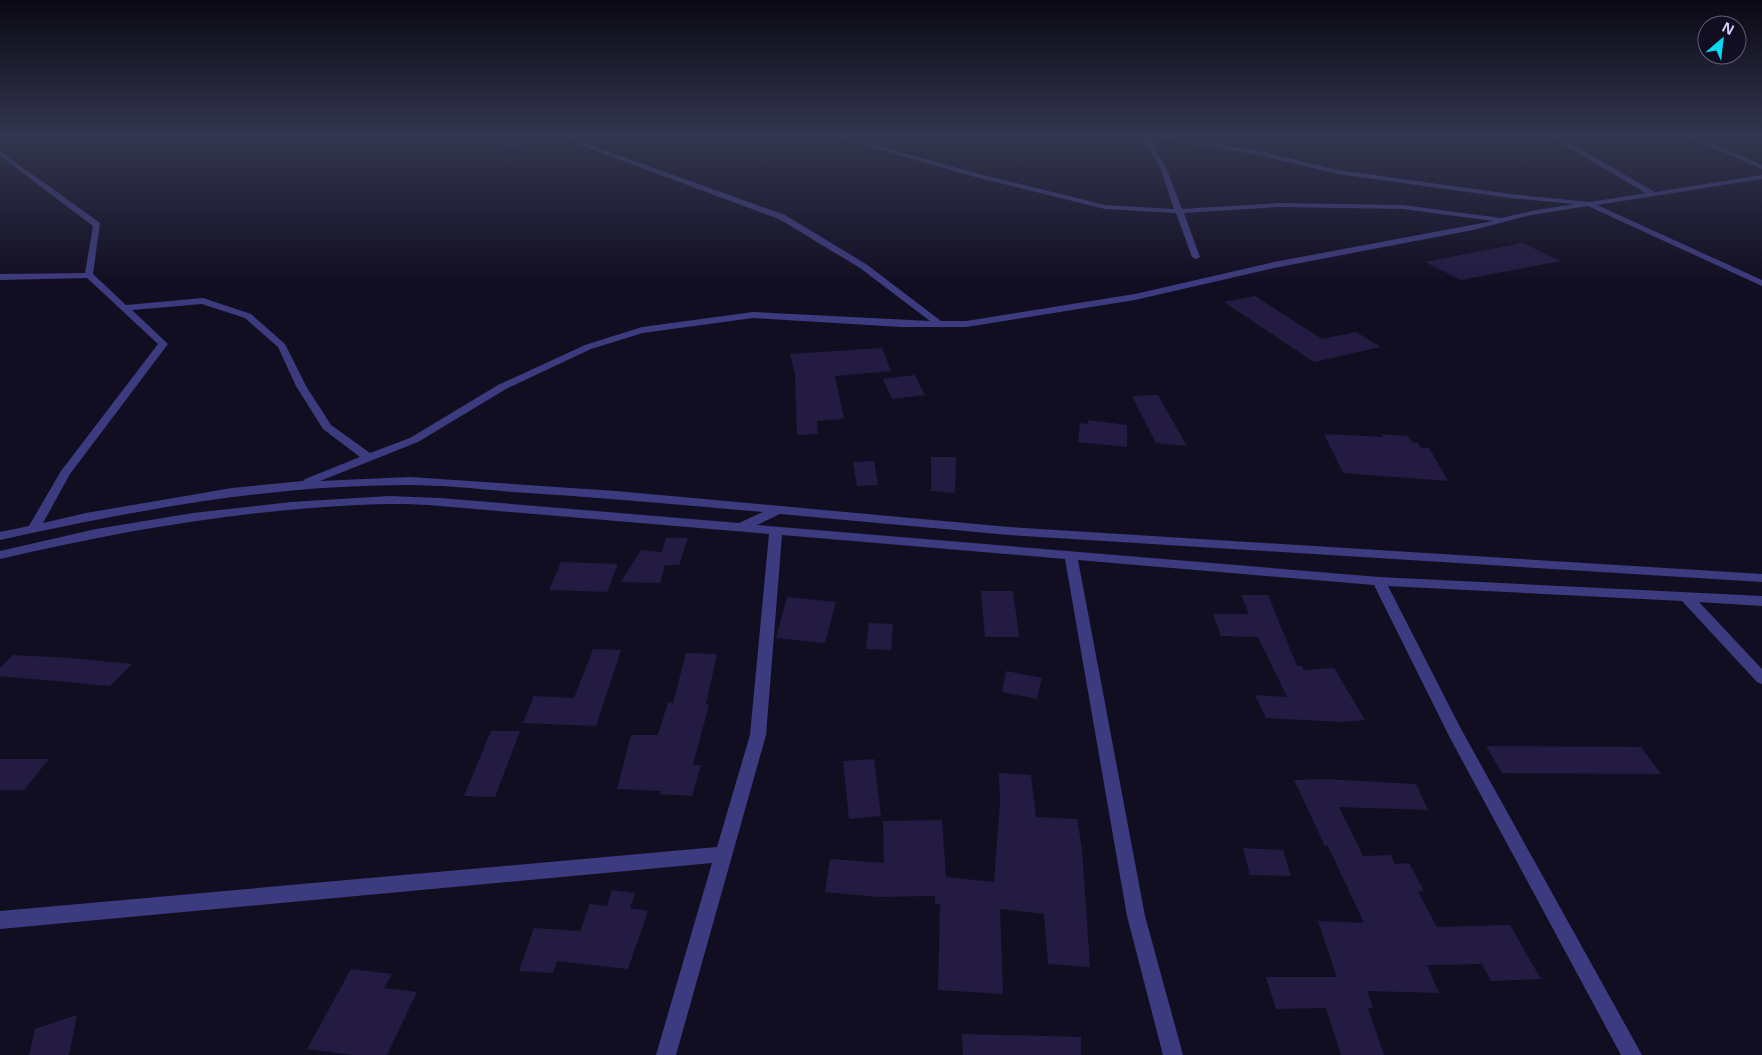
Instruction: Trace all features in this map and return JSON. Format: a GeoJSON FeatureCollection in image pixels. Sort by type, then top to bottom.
{"type":"FeatureCollection","features":[{"type":"Feature","properties":{"kind":"street"},"geometry":{"type":"LineString","coordinates":[[42,184],[97,225],[89,275]]}},
{"type":"Feature","properties":{"kind":"street"},"geometry":{"type":"LineString","coordinates":[[692,184],[782,217],[863,266],[939,324]]}},
{"type":"Feature","properties":{"kind":"street"},"geometry":{"type":"LineString","coordinates":[[1013,184],[1105,207],[1179,211],[1278,205],[1403,207],[1505,220]]}},
{"type":"Feature","properties":{"kind":"street"},"geometry":{"type":"LineString","coordinates":[[1169,184],[1196,257]]}},
{"type":"Feature","properties":{"kind":"street"},"geometry":{"type":"LineString","coordinates":[[1426,184],[1510,196],[1587,203],[1762,283]]}},
{"type":"Feature","properties":{"kind":"street"},"geometry":{"type":"LineString","coordinates":[[1637,184],[1652,193]]}},
{"type":"Feature","properties":{"kind":"street"},"geometry":{"type":"LineString","coordinates":[[299,485],[414,440],[502,387],[588,347],[642,330],[753,315],[901,324],[966,324],[1135,297],[1274,265],[1473,228],[1587,203],[1712,184]]}},
{"type":"Feature","properties":{"kind":"street"},"geometry":{"type":"LineString","coordinates":[[0,276],[89,275],[164,344],[65,473],[34,528]]}},
{"type":"Feature","properties":{"kind":"street"},"geometry":{"type":"LineString","coordinates":[[124,308],[203,301],[248,316],[282,346],[302,386],[327,427],[369,458]]}},
{"type":"Feature","properties":{"kind":"street"},"geometry":{"type":"LineString","coordinates":[[0,536],[86,516],[232,492],[299,485],[410,481],[480,484],[1009,530],[1762,578]]}},
{"type":"Feature","properties":{"kind":"street"},"geometry":{"type":"LineString","coordinates":[[0,555],[70,538],[234,511],[390,500],[490,506],[1379,581],[1762,601]]}},
{"type":"Feature","properties":{"kind":"street"},"geometry":{"type":"LineString","coordinates":[[739,528],[778,509]]}},
{"type":"Feature","properties":{"kind":"street"},"geometry":{"type":"LineString","coordinates":[[666,1055],[758,734],[776,531]]}},
{"type":"Feature","properties":{"kind":"street"},"geometry":{"type":"LineString","coordinates":[[1071,555],[1136,916],[1173,1055]]}},
{"type":"Feature","properties":{"kind":"street"},"geometry":{"type":"LineString","coordinates":[[1379,581],[1455,732],[1632,1055]]}},
{"type":"Feature","properties":{"kind":"street"},"geometry":{"type":"LineString","coordinates":[[1686,597],[1762,678]]}},
{"type":"Feature","properties":{"kind":"street"},"geometry":{"type":"LineString","coordinates":[[0,920],[723,854]]}},
{"type":"Feature","properties":{"kind":"building"},"geometry":{"type":"Polygon","coordinates":[[[1523,243],[1560,261],[1461,280],[1425,262],[1523,243]]]}},
{"type":"Feature","properties":{"kind":"building"},"geometry":{"type":"Polygon","coordinates":[[[1255,296],[1322,339],[1356,332],[1381,347],[1314,362],[1224,302],[1255,296]]]}},
{"type":"Feature","properties":{"kind":"building"},"geometry":{"type":"Polygon","coordinates":[[[882,348],[891,371],[835,376],[844,419],[817,421],[818,434],[797,435],[795,375],[790,354],[882,348]]]}},
{"type":"Feature","properties":{"kind":"building"},"geometry":{"type":"Polygon","coordinates":[[[915,375],[925,395],[892,399],[883,379],[915,375]]]}},
{"type":"Feature","properties":{"kind":"building"},"geometry":{"type":"Polygon","coordinates":[[[1158,395],[1187,446],[1156,443],[1132,396],[1158,395]]]}},
{"type":"Feature","properties":{"kind":"building"},"geometry":{"type":"Polygon","coordinates":[[[1088,420],[1127,425],[1127,447],[1078,442],[1080,423],[1088,424],[1088,420]]]}},
{"type":"Feature","properties":{"kind":"building"},"geometry":{"type":"Polygon","coordinates":[[[1324,434],[1383,437],[1381,434],[1408,436],[1412,442],[1418,443],[1421,448],[1429,448],[1448,481],[1343,473],[1324,434]]]}},
{"type":"Feature","properties":{"kind":"building"},"geometry":{"type":"Polygon","coordinates":[[[931,457],[956,457],[955,493],[931,491],[931,457]]]}},
{"type":"Feature","properties":{"kind":"building"},"geometry":{"type":"Polygon","coordinates":[[[874,461],[878,485],[857,486],[853,462],[874,461]]]}},
{"type":"Feature","properties":{"kind":"building"},"geometry":{"type":"Polygon","coordinates":[[[666,538],[688,538],[679,565],[665,565],[660,583],[621,582],[641,550],[662,552],[666,538]]]}},
{"type":"Feature","properties":{"kind":"building"},"geometry":{"type":"Polygon","coordinates":[[[561,562],[618,564],[607,592],[549,590],[561,562]]]}},
{"type":"Feature","properties":{"kind":"building"},"geometry":{"type":"Polygon","coordinates":[[[981,591],[1013,591],[1019,637],[985,637],[981,591]]]}},
{"type":"Feature","properties":{"kind":"building"},"geometry":{"type":"Polygon","coordinates":[[[1241,595],[1268,595],[1297,666],[1302,666],[1304,670],[1334,668],[1365,720],[1341,722],[1266,718],[1255,695],[1287,697],[1258,637],[1221,636],[1213,614],[1249,614],[1241,595]]]}},
{"type":"Feature","properties":{"kind":"building"},"geometry":{"type":"Polygon","coordinates":[[[787,597],[836,602],[825,643],[776,638],[787,597]]]}},
{"type":"Feature","properties":{"kind":"building"},"geometry":{"type":"Polygon","coordinates":[[[869,623],[893,624],[891,650],[866,649],[869,623]]]}},
{"type":"Feature","properties":{"kind":"building"},"geometry":{"type":"Polygon","coordinates":[[[593,649],[621,650],[596,726],[523,723],[534,696],[574,698],[593,649]]]}},
{"type":"Feature","properties":{"kind":"building"},"geometry":{"type":"Polygon","coordinates":[[[686,653],[717,654],[706,704],[709,705],[693,765],[701,765],[692,796],[660,794],[661,791],[617,789],[631,735],[658,735],[668,702],[673,703],[686,653]]]}},
{"type":"Feature","properties":{"kind":"building"},"geometry":{"type":"Polygon","coordinates":[[[13,655],[132,664],[110,686],[0,676],[0,668],[13,655]]]}},
{"type":"Feature","properties":{"kind":"building"},"geometry":{"type":"Polygon","coordinates":[[[1006,671],[1042,678],[1037,699],[1002,692],[1006,671]]]}},
{"type":"Feature","properties":{"kind":"building"},"geometry":{"type":"Polygon","coordinates":[[[491,731],[520,731],[495,797],[464,796],[491,731]]]}},
{"type":"Feature","properties":{"kind":"building"},"geometry":{"type":"Polygon","coordinates":[[[1486,746],[1641,747],[1661,774],[1502,773],[1486,746]]]}},
{"type":"Feature","properties":{"kind":"building"},"geometry":{"type":"Polygon","coordinates":[[[0,759],[49,759],[24,790],[0,790],[0,759]]]}},
{"type":"Feature","properties":{"kind":"building"},"geometry":{"type":"Polygon","coordinates":[[[874,759],[881,816],[849,819],[843,761],[874,759]]]}},
{"type":"Feature","properties":{"kind":"building"},"geometry":{"type":"Polygon","coordinates":[[[999,773],[1031,775],[1036,817],[1077,819],[1082,849],[1090,967],[1048,964],[1044,914],[1000,909],[1003,994],[938,990],[940,904],[935,904],[935,896],[878,897],[825,892],[830,859],[884,863],[883,821],[942,820],[946,877],[994,882],[1000,803],[999,773]]]}},
{"type":"Feature","properties":{"kind":"building"},"geometry":{"type":"Polygon","coordinates":[[[1325,779],[1416,784],[1428,810],[1339,807],[1363,856],[1391,855],[1395,864],[1409,863],[1424,891],[1418,892],[1437,927],[1510,925],[1541,979],[1491,981],[1482,964],[1427,965],[1439,993],[1367,991],[1373,1008],[1368,1008],[1384,1055],[1341,1055],[1326,1008],[1276,1009],[1266,977],[1337,977],[1318,921],[1364,923],[1328,846],[1325,846],[1294,780],[1325,779]]]}},
{"type":"Feature","properties":{"kind":"building"},"geometry":{"type":"Polygon","coordinates":[[[1243,848],[1283,850],[1291,876],[1250,875],[1243,848]]]}},
{"type":"Feature","properties":{"kind":"building"},"geometry":{"type":"Polygon","coordinates":[[[612,890],[635,893],[630,908],[648,911],[628,969],[557,961],[553,973],[519,971],[534,928],[580,931],[590,904],[607,906],[612,890]]]}},
{"type":"Feature","properties":{"kind":"building"},"geometry":{"type":"Polygon","coordinates":[[[351,969],[392,974],[384,988],[417,992],[387,1055],[355,1055],[307,1049],[351,969]]]}},
{"type":"Feature","properties":{"kind":"building"},"geometry":{"type":"Polygon","coordinates":[[[77,1015],[69,1055],[29,1055],[35,1029],[77,1015]]]}},
{"type":"Feature","properties":{"kind":"building"},"geometry":{"type":"Polygon","coordinates":[[[962,1034],[1081,1037],[1081,1055],[963,1055],[962,1034]]]}}]}
